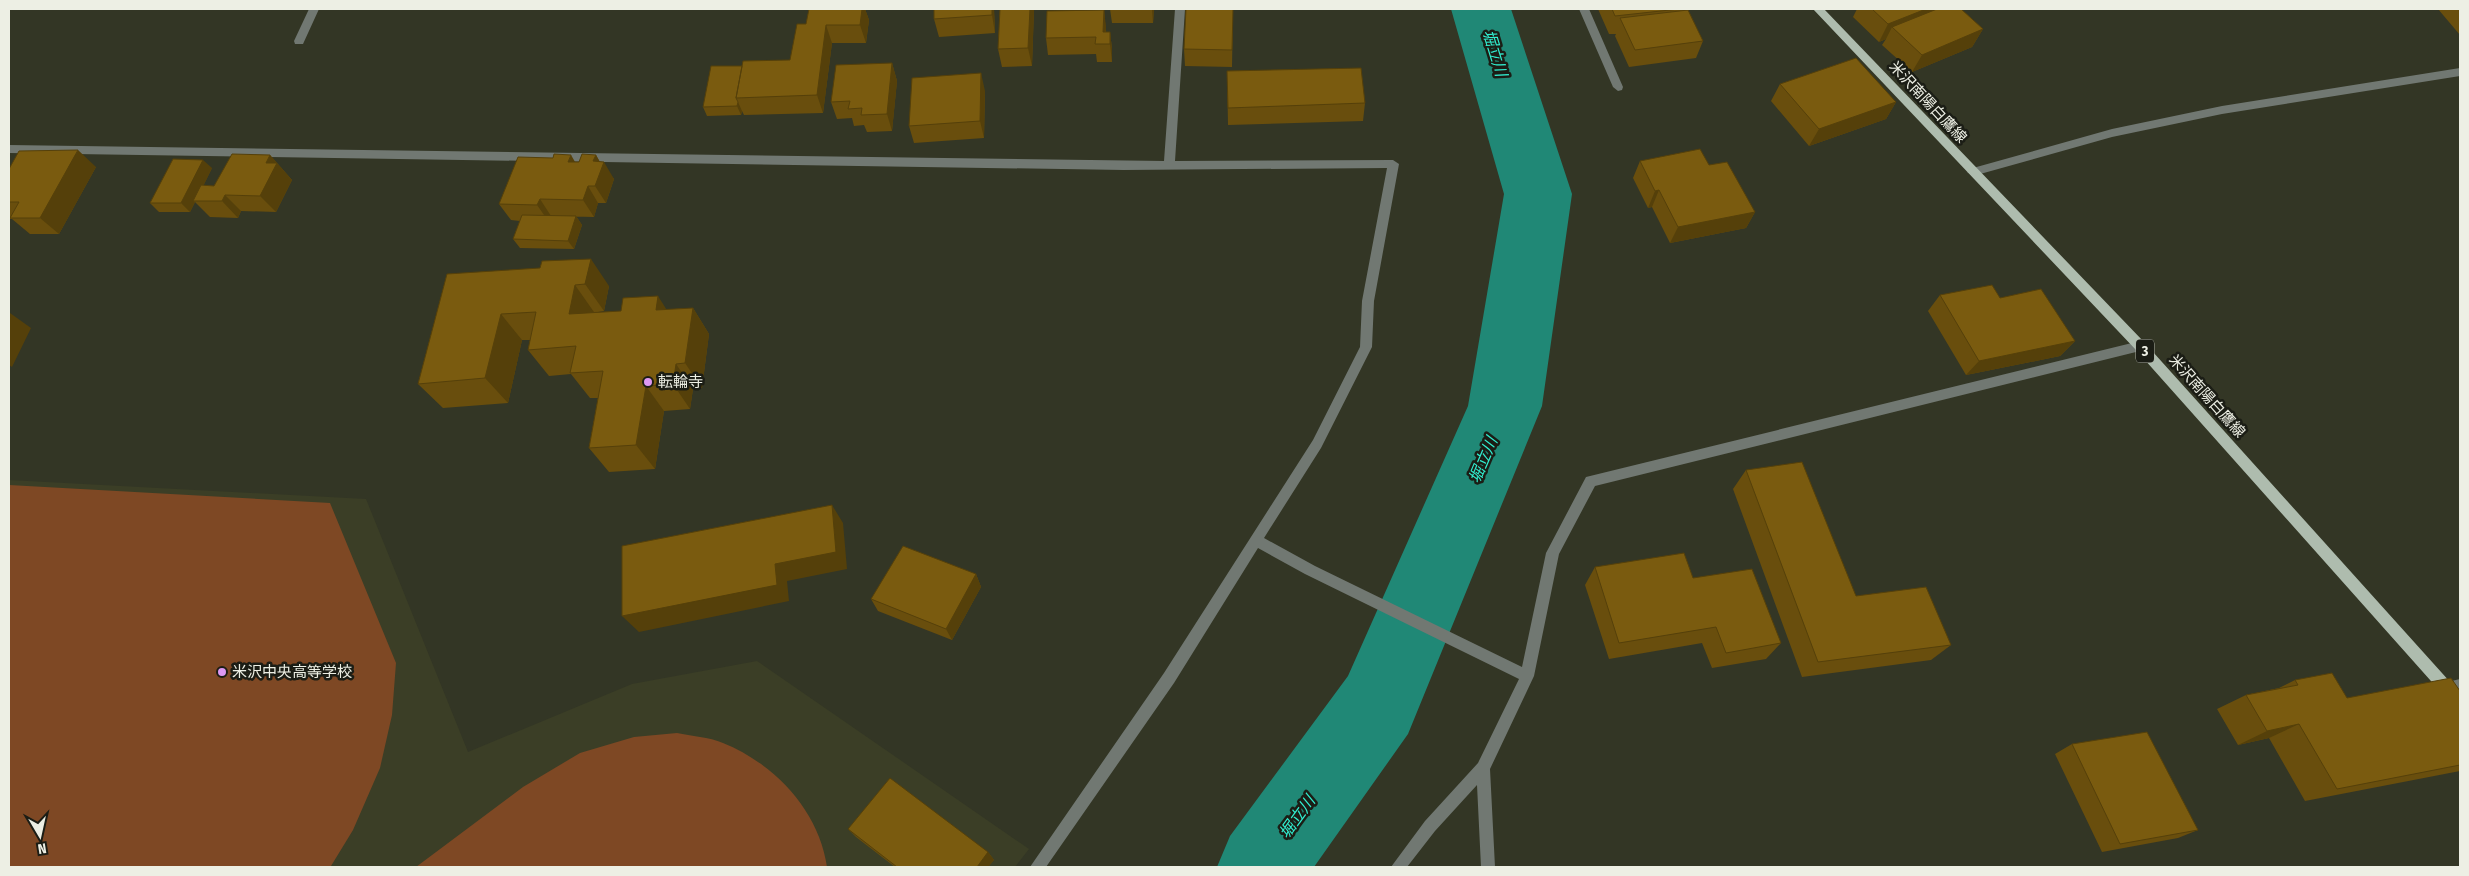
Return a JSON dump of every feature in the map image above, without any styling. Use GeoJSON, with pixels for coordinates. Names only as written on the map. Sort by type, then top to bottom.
{"type":"FeatureCollection","features":[{"type":"Feature","properties":{"kind":"main road","name":"米沢南陽白鷹線"},"geometry":{"type":"LineString","coordinates":[[1818,9],[2140,346],[2454,687],[2460,704]]}},
{"type":"Feature","properties":{"kind":"street"},"geometry":{"type":"LineString","coordinates":[[299,41],[314,9]]}},
{"type":"Feature","properties":{"kind":"street"},"geometry":{"type":"LineString","coordinates":[[1168,164],[1180,9]]}},
{"type":"Feature","properties":{"kind":"street"},"geometry":{"type":"LineString","coordinates":[[1584,9],[1618,87]]}},
{"type":"Feature","properties":{"kind":"street"},"geometry":{"type":"LineString","coordinates":[[1972,172],[2131,129],[2222,110],[2460,72]]}},
{"type":"Feature","properties":{"kind":"street"},"geometry":{"type":"LineString","coordinates":[[9,150],[1104,166],[1168,164],[1393,164],[1368,301],[1366,347],[1317,444],[1169,678],[1036,867]]}},
{"type":"Feature","properties":{"kind":"street"},"geometry":{"type":"LineString","coordinates":[[1398,867],[1430,826],[1483,768],[1527,676],[1553,553],[1591,481],[2140,346]]}},
{"type":"Feature","properties":{"kind":"street"},"geometry":{"type":"LineString","coordinates":[[1255,540],[1310,570],[1527,676]]}},
{"type":"Feature","properties":{"kind":"street"},"geometry":{"type":"LineString","coordinates":[[1483,768],[1488,867]]}},
{"type":"Feature","properties":{"kind":"shaded area","name":"米沢中央高等学校"},"geometry":{"type":"Polygon","coordinates":[[[9,480],[366,499],[468,752],[632,684],[757,661],[1029,849],[1015,867],[9,867],[9,480]]]}},
{"type":"Feature","properties":{"kind":"shaded area"},"geometry":{"type":"Polygon","coordinates":[[[9,485],[330,503],[396,663],[392,715],[380,768],[353,830],[331,866],[9,867],[9,485]]]}},
{"type":"Feature","properties":{"kind":"shaded area"},"geometry":{"type":"Polygon","coordinates":[[[677,733],[723,743],[760,763],[777,777],[792,792],[815,827],[827,867],[416,867],[523,787],[580,753],[634,737],[677,733]]]}},
{"type":"Feature","properties":{"kind":"building"},"geometry":{"type":"Polygon","coordinates":[[[809,9],[862,9],[860,25],[826,25],[817,95],[736,98],[743,61],[790,60],[797,24],[806,24],[809,9]]]}},
{"type":"Feature","properties":{"kind":"building"},"geometry":{"type":"Polygon","coordinates":[[[934,9],[992,9],[992,15],[934,19],[934,9]]]}},
{"type":"Feature","properties":{"kind":"building"},"geometry":{"type":"Polygon","coordinates":[[[1000,9],[1030,9],[1028,48],[998,49],[1000,9]]]}},
{"type":"Feature","properties":{"kind":"building"},"geometry":{"type":"Polygon","coordinates":[[[1186,9],[1233,9],[1232,50],[1184,49],[1186,9]]]}},
{"type":"Feature","properties":{"kind":"building"},"geometry":{"type":"Polygon","coordinates":[[[1612,9],[1679,9],[1615,16],[1612,9]]]}},
{"type":"Feature","properties":{"kind":"building"},"geometry":{"type":"Polygon","coordinates":[[[1872,9],[1926,9],[1888,24],[1872,9]]]}},
{"type":"Feature","properties":{"kind":"building"},"geometry":{"type":"Polygon","coordinates":[[[1937,9],[1961,9],[1983,29],[1922,55],[1892,27],[1937,9]]]}},
{"type":"Feature","properties":{"kind":"building"},"geometry":{"type":"Polygon","coordinates":[[[1104,10],[1103,32],[1110,32],[1110,44],[1095,44],[1096,37],[1046,38],[1047,11],[1104,10]]]}},
{"type":"Feature","properties":{"kind":"building"},"geometry":{"type":"Polygon","coordinates":[[[1688,10],[1703,41],[1635,50],[1620,18],[1688,10]]]}},
{"type":"Feature","properties":{"kind":"building"},"geometry":{"type":"Polygon","coordinates":[[[1856,58],[1896,102],[1819,129],[1780,84],[1856,58]]]}},
{"type":"Feature","properties":{"kind":"building"},"geometry":{"type":"Polygon","coordinates":[[[892,63],[887,114],[861,115],[862,108],[848,109],[850,101],[831,102],[836,65],[892,63]]]}},
{"type":"Feature","properties":{"kind":"building"},"geometry":{"type":"Polygon","coordinates":[[[711,66],[742,66],[736,98],[737,106],[703,107],[711,66]]]}},
{"type":"Feature","properties":{"kind":"building"},"geometry":{"type":"Polygon","coordinates":[[[1361,68],[1365,103],[1228,108],[1227,71],[1361,68]]]}},
{"type":"Feature","properties":{"kind":"building"},"geometry":{"type":"Polygon","coordinates":[[[981,73],[980,121],[909,126],[912,78],[981,73]]]}},
{"type":"Feature","properties":{"kind":"building"},"geometry":{"type":"Polygon","coordinates":[[[1700,149],[1709,165],[1727,162],[1755,212],[1678,227],[1659,190],[1655,191],[1640,161],[1700,149]]]}},
{"type":"Feature","properties":{"kind":"building"},"geometry":{"type":"Polygon","coordinates":[[[78,150],[40,218],[10,218],[19,202],[9,202],[9,169],[19,151],[78,150]]]}},
{"type":"Feature","properties":{"kind":"building"},"geometry":{"type":"Polygon","coordinates":[[[232,154],[270,155],[266,163],[277,163],[260,196],[225,195],[222,201],[193,201],[201,185],[214,186],[232,154]]]}},
{"type":"Feature","properties":{"kind":"building"},"geometry":{"type":"Polygon","coordinates":[[[554,154],[571,155],[568,162],[579,162],[582,154],[596,155],[593,161],[604,162],[595,186],[588,186],[583,200],[540,199],[537,205],[499,204],[518,157],[553,158],[554,154]]]}},
{"type":"Feature","properties":{"kind":"building"},"geometry":{"type":"Polygon","coordinates":[[[173,159],[203,160],[181,203],[150,203],[173,159]]]}},
{"type":"Feature","properties":{"kind":"building"},"geometry":{"type":"Polygon","coordinates":[[[522,215],[576,216],[568,241],[513,239],[522,215]]]}},
{"type":"Feature","properties":{"kind":"building"},"geometry":{"type":"Polygon","coordinates":[[[591,259],[585,284],[575,285],[569,314],[621,311],[623,298],[658,296],[656,310],[693,308],[685,363],[676,364],[673,384],[646,386],[636,445],[589,448],[603,371],[570,373],[576,346],[528,350],[536,312],[501,314],[485,378],[418,384],[447,274],[540,268],[542,261],[591,259]]]}},
{"type":"Feature","properties":{"kind":"building"},"geometry":{"type":"Polygon","coordinates":[[[1992,285],[2000,298],[2041,289],[2075,341],[1979,361],[1940,295],[1992,285]]]}},
{"type":"Feature","properties":{"kind":"building"},"geometry":{"type":"Polygon","coordinates":[[[1802,462],[1856,596],[1926,587],[1951,645],[1818,662],[1746,470],[1802,462]]]}},
{"type":"Feature","properties":{"kind":"building"},"geometry":{"type":"Polygon","coordinates":[[[832,505],[836,552],[775,564],[777,585],[622,616],[622,546],[832,505]]]}},
{"type":"Feature","properties":{"kind":"building"},"geometry":{"type":"Polygon","coordinates":[[[903,546],[976,574],[946,629],[871,599],[903,546]]]}},
{"type":"Feature","properties":{"kind":"building"},"geometry":{"type":"Polygon","coordinates":[[[1684,553],[1693,578],[1752,569],[1781,643],[1726,653],[1716,627],[1619,643],[1595,567],[1684,553]]]}},
{"type":"Feature","properties":{"kind":"building"},"geometry":{"type":"Polygon","coordinates":[[[2332,673],[2347,698],[2451,678],[2460,691],[2460,765],[2337,789],[2299,724],[2267,731],[2246,695],[2298,685],[2295,680],[2332,673]]]}},
{"type":"Feature","properties":{"kind":"building"},"geometry":{"type":"Polygon","coordinates":[[[2147,732],[2198,830],[2120,844],[2072,744],[2147,732]]]}},
{"type":"Feature","properties":{"kind":"building"},"geometry":{"type":"Polygon","coordinates":[[[890,778],[988,852],[977,867],[897,867],[848,829],[890,778]]]}},
{"type":"Feature","properties":{"kind":"waterway","name":"堀立川"},"geometry":{"type":"LineString","coordinates":[[1261,867],[1378,705],[1505,406],[1538,194],[1481,9]]}},
{"type":"Feature","properties":{"kind":"place","name":"転輪寺"},"geometry":{"type":"Point","coordinates":[648,382]}},
{"type":"Feature","properties":{"kind":"place","name":"米沢中央高等学校"},"geometry":{"type":"Point","coordinates":[222,672]}}]}
